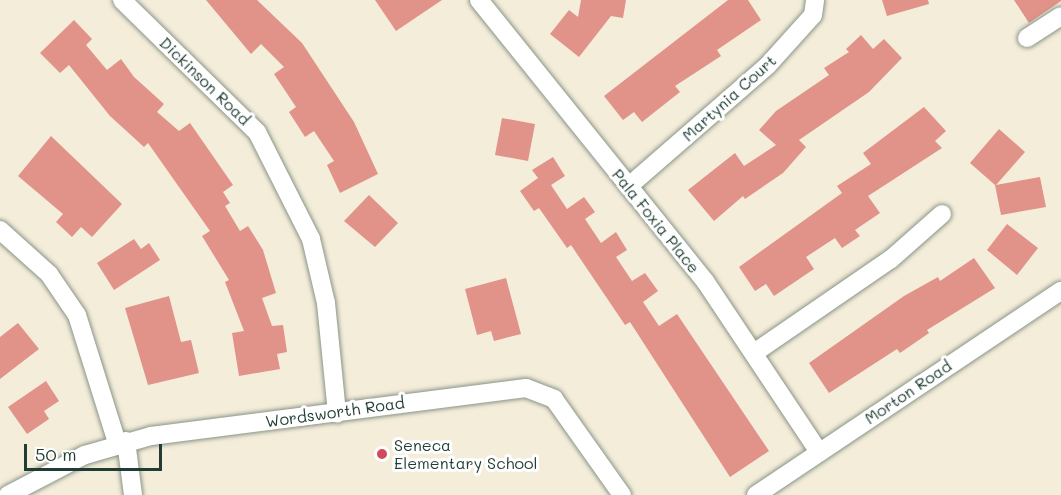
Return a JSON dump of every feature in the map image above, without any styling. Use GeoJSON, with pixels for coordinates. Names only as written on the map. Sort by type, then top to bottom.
{"type":"FeatureCollection","features":[{"type":"Feature","properties":{"kind":"street","name":"Dickinson Road"},"geometry":{"type":"LineString","coordinates":[[122,0],[257,132],[311,239],[326,303],[337,412]]}},
{"type":"Feature","properties":{"kind":"street","name":"Martynia Court"},"geometry":{"type":"LineString","coordinates":[[629,186],[768,65],[813,15],[815,0]]}},
{"type":"Feature","properties":{"kind":"street","name":"Pala Foxia Place"},"geometry":{"type":"LineString","coordinates":[[486,2],[683,252],[754,353],[819,452]]}},
{"type":"Feature","properties":{"kind":"street"},"geometry":{"type":"LineString","coordinates":[[1027,38],[1061,15]]}},
{"type":"Feature","properties":{"kind":"street"},"geometry":{"type":"LineString","coordinates":[[754,353],[891,260],[942,214]]}},
{"type":"Feature","properties":{"kind":"street"},"geometry":{"type":"LineString","coordinates":[[0,230],[49,274],[77,315],[121,442],[133,495]]}},
{"type":"Feature","properties":{"kind":"street","name":"Morton Road"},"geometry":{"type":"LineString","coordinates":[[756,495],[1061,291]]}},
{"type":"Feature","properties":{"kind":"street","name":"Wordsworth Road"},"geometry":{"type":"LineString","coordinates":[[8,495],[52,469],[121,442],[508,388],[535,389],[558,404],[622,495]]}},
{"type":"Feature","properties":{"kind":"building"},"geometry":{"type":"Polygon","coordinates":[[[206,0],[257,0],[302,43],[354,122],[378,174],[340,193],[327,165],[334,161],[314,131],[305,137],[289,112],[296,107],[274,74],[284,67],[261,44],[251,54],[206,0]]]}},
{"type":"Feature","properties":{"kind":"building"},"geometry":{"type":"Polygon","coordinates":[[[375,0],[442,0],[396,31],[375,0]]]}},
{"type":"Feature","properties":{"kind":"building"},"geometry":{"type":"Polygon","coordinates":[[[581,0],[626,0],[623,18],[611,16],[579,57],[550,34],[569,10],[578,17],[581,0]]]}},
{"type":"Feature","properties":{"kind":"building"},"geometry":{"type":"Polygon","coordinates":[[[728,0],[748,0],[761,20],[717,50],[721,56],[675,86],[680,92],[642,122],[634,112],[623,120],[604,96],[728,0]]]}},
{"type":"Feature","properties":{"kind":"building"},"geometry":{"type":"Polygon","coordinates":[[[882,0],[928,0],[929,4],[887,16],[882,0]]]}},
{"type":"Feature","properties":{"kind":"building"},"geometry":{"type":"Polygon","coordinates":[[[1014,0],[1061,0],[1061,1],[1029,23],[1014,0]]]}},
{"type":"Feature","properties":{"kind":"building"},"geometry":{"type":"Polygon","coordinates":[[[74,20],[92,39],[86,45],[107,70],[121,59],[134,77],[164,104],[157,112],[179,131],[190,123],[233,185],[223,192],[230,203],[225,206],[240,231],[248,226],[263,250],[276,293],[262,298],[272,326],[283,325],[287,352],[277,354],[280,369],[239,376],[232,333],[244,331],[225,282],[229,280],[202,236],[210,231],[148,143],[144,147],[110,116],[69,65],[60,73],[40,53],[74,20]]]}},
{"type":"Feature","properties":{"kind":"building"},"geometry":{"type":"Polygon","coordinates":[[[861,35],[873,49],[884,39],[902,58],[869,92],[799,140],[806,147],[783,173],[745,199],[743,196],[714,221],[688,190],[735,153],[744,166],[776,145],[759,130],[776,111],[829,75],[824,68],[849,52],[846,49],[861,35]]]}},
{"type":"Feature","properties":{"kind":"building"},"geometry":{"type":"Polygon","coordinates":[[[924,107],[946,131],[935,141],[942,148],[868,196],[880,213],[855,230],[860,236],[842,248],[835,238],[806,257],[814,269],[774,296],[766,284],[755,291],[739,267],[842,193],[837,186],[871,164],[863,153],[924,107]]]}},
{"type":"Feature","properties":{"kind":"building"},"geometry":{"type":"Polygon","coordinates":[[[502,118],[535,124],[528,161],[495,155],[502,118]]]}},
{"type":"Feature","properties":{"kind":"building"},"geometry":{"type":"Polygon","coordinates":[[[999,129],[1025,152],[996,185],[1040,177],[1046,207],[1001,215],[995,185],[970,163],[999,129]]]}},
{"type":"Feature","properties":{"kind":"building"},"geometry":{"type":"Polygon","coordinates":[[[51,136],[122,204],[92,237],[81,227],[72,237],[56,222],[63,214],[18,176],[51,136]]]}},
{"type":"Feature","properties":{"kind":"building"},"geometry":{"type":"Polygon","coordinates":[[[553,157],[565,176],[551,185],[567,209],[584,197],[595,212],[585,219],[601,243],[616,232],[627,250],[616,257],[632,281],[645,273],[658,291],[643,302],[659,326],[677,314],[769,451],[730,477],[630,322],[625,325],[571,245],[567,248],[539,208],[534,211],[520,191],[538,178],[532,170],[553,157]]]}},
{"type":"Feature","properties":{"kind":"building"},"geometry":{"type":"Polygon","coordinates":[[[369,195],[398,223],[375,247],[344,221],[369,195]]]}},
{"type":"Feature","properties":{"kind":"building"},"geometry":{"type":"Polygon","coordinates":[[[1007,224],[1038,248],[1017,275],[987,250],[1007,224]]]}},
{"type":"Feature","properties":{"kind":"building"},"geometry":{"type":"Polygon","coordinates":[[[134,239],[141,249],[149,243],[160,260],[114,290],[97,263],[134,239]]]}},
{"type":"Feature","properties":{"kind":"building"},"geometry":{"type":"Polygon","coordinates":[[[974,258],[995,288],[927,330],[929,333],[900,353],[897,349],[829,393],[809,363],[904,296],[938,277],[940,281],[974,258]]]}},
{"type":"Feature","properties":{"kind":"building"},"geometry":{"type":"Polygon","coordinates":[[[506,278],[521,334],[494,341],[491,331],[477,335],[465,289],[506,278]]]}},
{"type":"Feature","properties":{"kind":"building"},"geometry":{"type":"Polygon","coordinates":[[[169,296],[181,342],[191,340],[199,373],[148,385],[125,308],[169,296]]]}},
{"type":"Feature","properties":{"kind":"building"},"geometry":{"type":"Polygon","coordinates":[[[18,323],[39,349],[0,379],[0,337],[18,323]]]}},
{"type":"Feature","properties":{"kind":"building"},"geometry":{"type":"Polygon","coordinates":[[[46,381],[59,401],[44,411],[49,419],[27,434],[8,407],[46,381]]]}},
{"type":"Feature","properties":{"kind":"place","name":"Seneca Elementary School"},"geometry":{"type":"Point","coordinates":[382,454]}}]}
